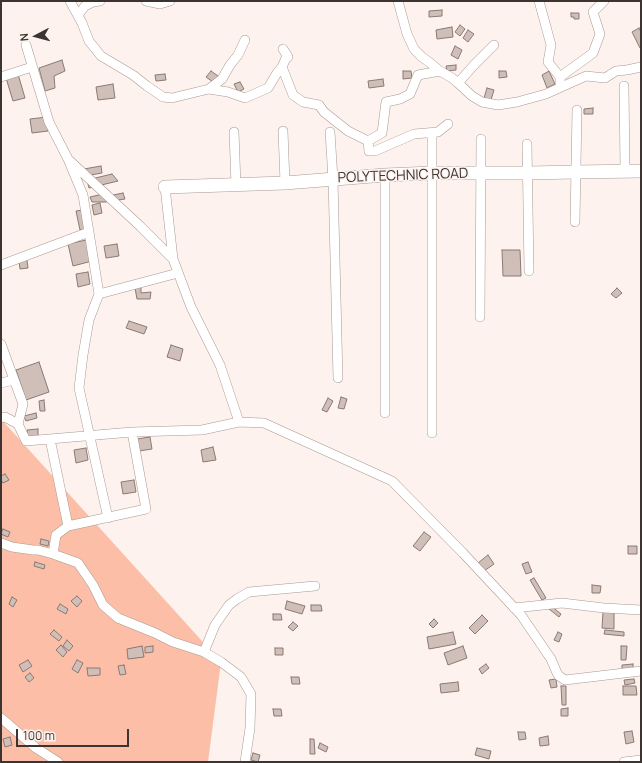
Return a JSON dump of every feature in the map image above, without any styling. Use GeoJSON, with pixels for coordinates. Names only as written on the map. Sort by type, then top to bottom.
{"type":"FeatureCollection","features":[{"type":"Feature","properties":{"kind":"street"},"geometry":{"type":"LineString","coordinates":[[70,1],[78,14],[89,41],[101,56],[133,75],[163,97],[172,98],[209,89],[228,92],[245,98],[268,88],[276,69],[288,57],[283,49]]}},
{"type":"Feature","properties":{"kind":"street"},"geometry":{"type":"LineString","coordinates":[[78,14],[85,6],[93,2],[100,1]]}},
{"type":"Feature","properties":{"kind":"street"},"geometry":{"type":"LineString","coordinates":[[146,1],[160,4],[170,1]]}},
{"type":"Feature","properties":{"kind":"street"},"geometry":{"type":"LineString","coordinates":[[398,1],[406,34],[414,49],[440,71],[452,78],[472,96],[482,102],[498,105],[517,102],[546,94],[586,76],[606,78],[616,71],[641,67]]}},
{"type":"Feature","properties":{"kind":"street"},"geometry":{"type":"LineString","coordinates":[[539,1],[551,45],[548,62],[560,77],[559,88]]}},
{"type":"Feature","properties":{"kind":"street"},"geometry":{"type":"LineString","coordinates":[[560,77],[593,53],[600,34],[593,12],[604,1]]}},
{"type":"Feature","properties":{"kind":"street"},"geometry":{"type":"LineString","coordinates":[[209,89],[222,79],[238,55],[245,40]]}},
{"type":"Feature","properties":{"kind":"street"},"geometry":{"type":"LineString","coordinates":[[26,45],[49,122],[68,159],[83,195],[99,294],[89,320],[79,388],[108,518]]}},
{"type":"Feature","properties":{"kind":"street"},"geometry":{"type":"LineString","coordinates":[[458,83],[494,45]]}},
{"type":"Feature","properties":{"kind":"street"},"geometry":{"type":"LineString","coordinates":[[1,76],[32,67]]}},
{"type":"Feature","properties":{"kind":"street"},"geometry":{"type":"LineString","coordinates":[[276,69],[293,95],[303,102],[319,104],[324,112],[348,130],[368,141]]}},
{"type":"Feature","properties":{"kind":"street"},"geometry":{"type":"LineString","coordinates":[[368,141],[382,133],[386,102],[400,100],[410,94],[418,75],[440,71]]}},
{"type":"Feature","properties":{"kind":"street"},"geometry":{"type":"LineString","coordinates":[[624,86],[625,171]]}},
{"type":"Feature","properties":{"kind":"street"},"geometry":{"type":"LineString","coordinates":[[575,222],[577,110]]}},
{"type":"Feature","properties":{"kind":"street"},"geometry":{"type":"LineString","coordinates":[[368,141],[369,151],[375,151],[414,134],[438,132],[448,124]]}},
{"type":"Feature","properties":{"kind":"street"},"geometry":{"type":"LineString","coordinates":[[283,130],[285,183]]}},
{"type":"Feature","properties":{"kind":"street"},"geometry":{"type":"LineString","coordinates":[[234,132],[236,185]]}},
{"type":"Feature","properties":{"kind":"street"},"geometry":{"type":"LineString","coordinates":[[330,132],[333,179],[338,378]]}},
{"type":"Feature","properties":{"kind":"street"},"geometry":{"type":"LineString","coordinates":[[432,135],[432,433]]}},
{"type":"Feature","properties":{"kind":"street"},"geometry":{"type":"LineString","coordinates":[[480,317],[481,139]]}},
{"type":"Feature","properties":{"kind":"street"},"geometry":{"type":"LineString","coordinates":[[527,144],[529,271]]}},
{"type":"Feature","properties":{"kind":"street"},"geometry":{"type":"LineString","coordinates":[[68,159],[173,259]]}},
{"type":"Feature","properties":{"kind":"street","name":"POLYTECHNIC ROAD"},"geometry":{"type":"LineString","coordinates":[[165,187],[285,183],[432,173],[641,171]]}},
{"type":"Feature","properties":{"kind":"street"},"geometry":{"type":"LineString","coordinates":[[385,175],[385,413]]}},
{"type":"Feature","properties":{"kind":"street"},"geometry":{"type":"LineString","coordinates":[[165,187],[173,259],[191,307],[220,364],[239,422]]}},
{"type":"Feature","properties":{"kind":"street"},"geometry":{"type":"LineString","coordinates":[[1,265],[89,232]]}},
{"type":"Feature","properties":{"kind":"street"},"geometry":{"type":"LineString","coordinates":[[99,294],[178,273]]}},
{"type":"Feature","properties":{"kind":"street"},"geometry":{"type":"LineString","coordinates":[[1,344],[23,404],[18,424]]}},
{"type":"Feature","properties":{"kind":"street"},"geometry":{"type":"LineString","coordinates":[[1,383],[14,380]]}},
{"type":"Feature","properties":{"kind":"street"},"geometry":{"type":"LineString","coordinates":[[1,418],[5,417],[18,424],[26,442],[132,432],[202,430],[239,422],[264,423],[392,481],[464,553],[521,615],[551,659],[559,676],[565,680],[641,671]]}},
{"type":"Feature","properties":{"kind":"street"},"geometry":{"type":"LineString","coordinates":[[53,554],[56,534],[68,526],[146,509],[132,432]]}},
{"type":"Feature","properties":{"kind":"street"},"geometry":{"type":"LineString","coordinates":[[50,439],[68,526]]}},
{"type":"Feature","properties":{"kind":"street"},"geometry":{"type":"LineString","coordinates":[[1,543],[12,547],[38,550],[78,563],[103,605],[118,618],[173,642],[204,652],[221,662],[240,677],[250,694],[250,728],[246,762]]}},
{"type":"Feature","properties":{"kind":"street"},"geometry":{"type":"LineString","coordinates":[[204,652],[215,625],[229,605],[237,599],[249,592],[315,586]]}},
{"type":"Feature","properties":{"kind":"street"},"geometry":{"type":"LineString","coordinates":[[514,608],[562,603],[604,608],[641,610]]}},
{"type":"Feature","properties":{"kind":"street"},"geometry":{"type":"LineString","coordinates":[[1,718],[36,748],[58,762]]}},
{"type":"Feature","properties":{"kind":"street"},"geometry":{"type":"LineString","coordinates":[[624,762],[641,760]]}},
{"type":"Feature","properties":{"kind":"shaded area"},"geometry":{"type":"Polygon","coordinates":[[[1,419],[221,662],[208,762],[1,762],[1,419]]]}},
{"type":"Feature","properties":{"kind":"building"},"geometry":{"type":"Polygon","coordinates":[[[442,10],[442,16],[429,17],[429,11],[442,10]]]}},
{"type":"Feature","properties":{"kind":"building"},"geometry":{"type":"Polygon","coordinates":[[[571,13],[579,13],[579,19],[574,19],[574,17],[571,17],[571,13]]]}},
{"type":"Feature","properties":{"kind":"building"},"geometry":{"type":"Polygon","coordinates":[[[460,25],[465,29],[460,36],[455,32],[460,25]]]}},
{"type":"Feature","properties":{"kind":"building"},"geometry":{"type":"Polygon","coordinates":[[[452,27],[453,37],[437,39],[436,30],[452,27]]]}},
{"type":"Feature","properties":{"kind":"building"},"geometry":{"type":"Polygon","coordinates":[[[639,28],[641,32],[640,48],[632,32],[639,28]]]}},
{"type":"Feature","properties":{"kind":"building"},"geometry":{"type":"Polygon","coordinates":[[[468,30],[474,34],[468,42],[463,38],[468,30]]]}},
{"type":"Feature","properties":{"kind":"building"},"geometry":{"type":"Polygon","coordinates":[[[455,46],[462,50],[458,59],[451,55],[455,46]]]}},
{"type":"Feature","properties":{"kind":"building"},"geometry":{"type":"Polygon","coordinates":[[[62,60],[65,71],[54,76],[55,88],[45,91],[39,68],[62,60]]]}},
{"type":"Feature","properties":{"kind":"building"},"geometry":{"type":"Polygon","coordinates":[[[456,65],[456,70],[447,71],[446,66],[456,65]]]}},
{"type":"Feature","properties":{"kind":"building"},"geometry":{"type":"Polygon","coordinates":[[[211,71],[218,76],[213,82],[206,77],[211,71]]]}},
{"type":"Feature","properties":{"kind":"building"},"geometry":{"type":"Polygon","coordinates":[[[403,71],[411,71],[412,78],[403,79],[403,71]]]}},
{"type":"Feature","properties":{"kind":"building"},"geometry":{"type":"Polygon","coordinates":[[[499,71],[506,71],[507,77],[499,78],[499,71]]]}},
{"type":"Feature","properties":{"kind":"building"},"geometry":{"type":"Polygon","coordinates":[[[549,71],[555,84],[547,88],[542,75],[549,71]]]}},
{"type":"Feature","properties":{"kind":"building"},"geometry":{"type":"Polygon","coordinates":[[[18,74],[25,98],[13,101],[6,78],[18,74]]]}},
{"type":"Feature","properties":{"kind":"building"},"geometry":{"type":"Polygon","coordinates":[[[165,74],[166,80],[156,81],[155,75],[165,74]]]}},
{"type":"Feature","properties":{"kind":"building"},"geometry":{"type":"Polygon","coordinates":[[[383,79],[384,86],[369,88],[368,81],[383,79]]]}},
{"type":"Feature","properties":{"kind":"building"},"geometry":{"type":"Polygon","coordinates":[[[240,82],[244,89],[238,92],[234,84],[240,82]]]}},
{"type":"Feature","properties":{"kind":"building"},"geometry":{"type":"Polygon","coordinates":[[[113,84],[115,98],[98,100],[96,87],[113,84]]]}},
{"type":"Feature","properties":{"kind":"building"},"geometry":{"type":"Polygon","coordinates":[[[487,88],[494,90],[491,100],[484,98],[487,88]]]}},
{"type":"Feature","properties":{"kind":"building"},"geometry":{"type":"Polygon","coordinates":[[[593,108],[593,114],[584,114],[584,109],[593,108]]]}},
{"type":"Feature","properties":{"kind":"building"},"geometry":{"type":"Polygon","coordinates":[[[47,117],[48,131],[32,133],[30,119],[47,117]]]}},
{"type":"Feature","properties":{"kind":"building"},"geometry":{"type":"Polygon","coordinates":[[[101,166],[102,173],[85,176],[84,169],[101,166]]]}},
{"type":"Feature","properties":{"kind":"building"},"geometry":{"type":"Polygon","coordinates":[[[112,174],[118,181],[89,188],[87,180],[112,174]]]}},
{"type":"Feature","properties":{"kind":"building"},"geometry":{"type":"Polygon","coordinates":[[[123,193],[125,199],[105,202],[92,202],[90,197],[103,194],[104,197],[123,193]]]}},
{"type":"Feature","properties":{"kind":"building"},"geometry":{"type":"Polygon","coordinates":[[[100,203],[102,213],[94,215],[92,205],[100,203]]]}},
{"type":"Feature","properties":{"kind":"building"},"geometry":{"type":"Polygon","coordinates":[[[83,210],[86,229],[80,230],[76,211],[83,210]]]}},
{"type":"Feature","properties":{"kind":"building"},"geometry":{"type":"Polygon","coordinates":[[[86,240],[92,261],[73,266],[68,244],[86,240]]]}},
{"type":"Feature","properties":{"kind":"building"},"geometry":{"type":"Polygon","coordinates":[[[117,244],[119,256],[106,258],[104,246],[117,244]]]}},
{"type":"Feature","properties":{"kind":"building"},"geometry":{"type":"Polygon","coordinates":[[[502,250],[520,250],[521,276],[503,276],[502,250]]]}},
{"type":"Feature","properties":{"kind":"building"},"geometry":{"type":"Polygon","coordinates":[[[27,260],[28,268],[20,269],[19,261],[27,260]]]}},
{"type":"Feature","properties":{"kind":"building"},"geometry":{"type":"Polygon","coordinates":[[[88,272],[90,284],[78,287],[76,274],[88,272]]]}},
{"type":"Feature","properties":{"kind":"building"},"geometry":{"type":"Polygon","coordinates":[[[141,286],[141,293],[151,292],[150,299],[137,299],[135,288],[141,286]]]}},
{"type":"Feature","properties":{"kind":"building"},"geometry":{"type":"Polygon","coordinates":[[[617,288],[622,293],[616,298],[611,294],[617,288]]]}},
{"type":"Feature","properties":{"kind":"building"},"geometry":{"type":"Polygon","coordinates":[[[129,321],[147,327],[144,334],[126,328],[129,321]]]}},
{"type":"Feature","properties":{"kind":"building"},"geometry":{"type":"Polygon","coordinates":[[[171,345],[183,349],[180,361],[167,357],[171,345]]]}},
{"type":"Feature","properties":{"kind":"building"},"geometry":{"type":"Polygon","coordinates":[[[39,362],[49,392],[26,400],[16,370],[39,362]]]}},
{"type":"Feature","properties":{"kind":"building"},"geometry":{"type":"Polygon","coordinates":[[[341,397],[347,399],[344,409],[338,408],[341,397]]]}},
{"type":"Feature","properties":{"kind":"building"},"geometry":{"type":"Polygon","coordinates":[[[328,398],[333,401],[327,412],[322,410],[328,398]]]}},
{"type":"Feature","properties":{"kind":"building"},"geometry":{"type":"Polygon","coordinates":[[[44,400],[45,411],[40,411],[39,401],[44,400]]]}},
{"type":"Feature","properties":{"kind":"building"},"geometry":{"type":"Polygon","coordinates":[[[36,413],[37,418],[26,421],[24,416],[36,413]]]}},
{"type":"Feature","properties":{"kind":"building"},"geometry":{"type":"Polygon","coordinates":[[[38,429],[38,438],[28,438],[27,430],[38,429]]]}},
{"type":"Feature","properties":{"kind":"building"},"geometry":{"type":"Polygon","coordinates":[[[150,437],[152,449],[139,451],[137,439],[150,437]]]}},
{"type":"Feature","properties":{"kind":"building"},"geometry":{"type":"Polygon","coordinates":[[[213,447],[216,460],[203,462],[201,450],[213,447]]]}},
{"type":"Feature","properties":{"kind":"building"},"geometry":{"type":"Polygon","coordinates":[[[86,448],[88,460],[76,463],[74,450],[86,448]]]}},
{"type":"Feature","properties":{"kind":"building"},"geometry":{"type":"Polygon","coordinates":[[[5,474],[9,480],[3,483],[1,476],[5,474]]]}},
{"type":"Feature","properties":{"kind":"building"},"geometry":{"type":"Polygon","coordinates":[[[134,480],[136,492],[123,494],[121,482],[134,480]]]}},
{"type":"Feature","properties":{"kind":"building"},"geometry":{"type":"Polygon","coordinates":[[[3,529],[10,532],[8,537],[1,534],[3,529]]]}},
{"type":"Feature","properties":{"kind":"building"},"geometry":{"type":"Polygon","coordinates":[[[424,532],[431,537],[420,551],[413,546],[424,532]]]}},
{"type":"Feature","properties":{"kind":"building"},"geometry":{"type":"Polygon","coordinates":[[[41,539],[49,541],[48,546],[40,544],[41,539]]]}},
{"type":"Feature","properties":{"kind":"building"},"geometry":{"type":"Polygon","coordinates":[[[628,546],[637,546],[637,554],[628,554],[628,546]]]}},
{"type":"Feature","properties":{"kind":"building"},"geometry":{"type":"Polygon","coordinates":[[[488,555],[494,564],[484,571],[478,563],[488,555]]]}},
{"type":"Feature","properties":{"kind":"building"},"geometry":{"type":"Polygon","coordinates":[[[35,562],[45,565],[44,569],[34,566],[35,562]]]}},
{"type":"Feature","properties":{"kind":"building"},"geometry":{"type":"Polygon","coordinates":[[[528,562],[532,572],[526,574],[522,564],[528,562]]]}},
{"type":"Feature","properties":{"kind":"building"},"geometry":{"type":"Polygon","coordinates":[[[534,578],[546,598],[542,600],[530,580],[534,578]]]}},
{"type":"Feature","properties":{"kind":"building"},"geometry":{"type":"Polygon","coordinates":[[[592,585],[601,586],[600,593],[592,593],[592,585]]]}},
{"type":"Feature","properties":{"kind":"building"},"geometry":{"type":"Polygon","coordinates":[[[77,596],[82,601],[77,607],[71,601],[77,596]]]}},
{"type":"Feature","properties":{"kind":"building"},"geometry":{"type":"Polygon","coordinates":[[[12,597],[17,600],[13,607],[9,604],[12,597]]]}},
{"type":"Feature","properties":{"kind":"building"},"geometry":{"type":"Polygon","coordinates":[[[287,601],[305,606],[302,614],[285,609],[287,601]]]}},
{"type":"Feature","properties":{"kind":"building"},"geometry":{"type":"Polygon","coordinates":[[[60,604],[68,609],[66,614],[57,609],[60,604]]]}},
{"type":"Feature","properties":{"kind":"building"},"geometry":{"type":"Polygon","coordinates":[[[311,605],[321,605],[322,611],[311,611],[311,605]]]}},
{"type":"Feature","properties":{"kind":"building"},"geometry":{"type":"Polygon","coordinates":[[[551,606],[561,614],[559,617],[549,609],[551,606]]]}},
{"type":"Feature","properties":{"kind":"building"},"geometry":{"type":"Polygon","coordinates":[[[603,612],[614,612],[614,629],[602,628],[603,612]]]}},
{"type":"Feature","properties":{"kind":"building"},"geometry":{"type":"Polygon","coordinates":[[[273,614],[281,614],[282,620],[273,620],[273,614]]]}},
{"type":"Feature","properties":{"kind":"building"},"geometry":{"type":"Polygon","coordinates":[[[482,615],[488,621],[475,634],[469,628],[482,615]]]}},
{"type":"Feature","properties":{"kind":"building"},"geometry":{"type":"Polygon","coordinates":[[[434,619],[438,623],[433,628],[429,624],[434,619]]]}},
{"type":"Feature","properties":{"kind":"building"},"geometry":{"type":"Polygon","coordinates":[[[293,622],[298,626],[293,631],[288,627],[293,622]]]}},
{"type":"Feature","properties":{"kind":"building"},"geometry":{"type":"Polygon","coordinates":[[[54,630],[62,637],[59,641],[50,634],[54,630]]]}},
{"type":"Feature","properties":{"kind":"building"},"geometry":{"type":"Polygon","coordinates":[[[605,630],[624,632],[624,636],[604,634],[605,630]]]}},
{"type":"Feature","properties":{"kind":"building"},"geometry":{"type":"Polygon","coordinates":[[[453,632],[456,644],[429,649],[427,637],[453,632]]]}},
{"type":"Feature","properties":{"kind":"building"},"geometry":{"type":"Polygon","coordinates":[[[558,632],[562,634],[559,642],[554,640],[558,632]]]}},
{"type":"Feature","properties":{"kind":"building"},"geometry":{"type":"Polygon","coordinates":[[[67,640],[73,646],[69,651],[63,646],[67,640]]]}},
{"type":"Feature","properties":{"kind":"building"},"geometry":{"type":"Polygon","coordinates":[[[61,645],[67,652],[63,657],[56,650],[61,645]]]}},
{"type":"Feature","properties":{"kind":"building"},"geometry":{"type":"Polygon","coordinates":[[[142,646],[144,657],[128,659],[127,649],[142,646]]]}},
{"type":"Feature","properties":{"kind":"building"},"geometry":{"type":"Polygon","coordinates":[[[153,646],[153,652],[145,653],[145,647],[153,646]]]}},
{"type":"Feature","properties":{"kind":"building"},"geometry":{"type":"Polygon","coordinates":[[[463,646],[467,658],[448,665],[444,653],[463,646]]]}},
{"type":"Feature","properties":{"kind":"building"},"geometry":{"type":"Polygon","coordinates":[[[621,646],[627,646],[626,660],[621,660],[621,646]]]}},
{"type":"Feature","properties":{"kind":"building"},"geometry":{"type":"Polygon","coordinates":[[[275,648],[283,648],[283,655],[275,655],[275,648]]]}},
{"type":"Feature","properties":{"kind":"building"},"geometry":{"type":"Polygon","coordinates":[[[28,660],[32,666],[23,672],[19,665],[28,660]]]}},
{"type":"Feature","properties":{"kind":"building"},"geometry":{"type":"Polygon","coordinates":[[[77,660],[83,663],[78,673],[72,669],[77,660]]]}},
{"type":"Feature","properties":{"kind":"building"},"geometry":{"type":"Polygon","coordinates":[[[486,664],[489,668],[482,674],[479,669],[486,664]]]}},
{"type":"Feature","properties":{"kind":"building"},"geometry":{"type":"Polygon","coordinates":[[[633,664],[633,668],[622,669],[622,665],[633,664]]]}},
{"type":"Feature","properties":{"kind":"building"},"geometry":{"type":"Polygon","coordinates":[[[124,665],[126,674],[120,675],[118,666],[124,665]]]}},
{"type":"Feature","properties":{"kind":"building"},"geometry":{"type":"Polygon","coordinates":[[[87,668],[100,668],[100,675],[88,676],[87,668]]]}},
{"type":"Feature","properties":{"kind":"building"},"geometry":{"type":"Polygon","coordinates":[[[30,673],[34,678],[29,682],[25,677],[30,673]]]}},
{"type":"Feature","properties":{"kind":"building"},"geometry":{"type":"Polygon","coordinates":[[[291,677],[299,677],[300,684],[292,684],[291,677]]]}},
{"type":"Feature","properties":{"kind":"building"},"geometry":{"type":"Polygon","coordinates":[[[556,679],[557,687],[551,688],[549,680],[556,679]]]}},
{"type":"Feature","properties":{"kind":"building"},"geometry":{"type":"Polygon","coordinates":[[[634,679],[635,683],[625,685],[624,680],[634,679]]]}},
{"type":"Feature","properties":{"kind":"building"},"geometry":{"type":"Polygon","coordinates":[[[458,682],[459,691],[441,693],[440,684],[458,682]]]}},
{"type":"Feature","properties":{"kind":"building"},"geometry":{"type":"Polygon","coordinates":[[[561,686],[566,686],[566,705],[562,705],[561,686]]]}},
{"type":"Feature","properties":{"kind":"building"},"geometry":{"type":"Polygon","coordinates":[[[623,686],[636,686],[637,695],[623,695],[623,686]]]}},
{"type":"Feature","properties":{"kind":"building"},"geometry":{"type":"Polygon","coordinates":[[[568,708],[568,716],[561,716],[561,709],[568,708]]]}},
{"type":"Feature","properties":{"kind":"building"},"geometry":{"type":"Polygon","coordinates":[[[273,709],[281,709],[282,716],[274,716],[273,709]]]}},
{"type":"Feature","properties":{"kind":"building"},"geometry":{"type":"Polygon","coordinates":[[[632,731],[634,742],[626,744],[624,732],[632,731]]]}},
{"type":"Feature","properties":{"kind":"building"},"geometry":{"type":"Polygon","coordinates":[[[518,732],[525,732],[526,739],[519,740],[518,732]]]}},
{"type":"Feature","properties":{"kind":"building"},"geometry":{"type":"Polygon","coordinates":[[[548,736],[549,745],[540,746],[539,738],[548,736]]]}},
{"type":"Feature","properties":{"kind":"building"},"geometry":{"type":"Polygon","coordinates":[[[10,737],[12,745],[5,747],[3,739],[10,737]]]}},
{"type":"Feature","properties":{"kind":"building"},"geometry":{"type":"Polygon","coordinates":[[[310,739],[314,739],[315,754],[310,754],[310,739]]]}},
{"type":"Feature","properties":{"kind":"building"},"geometry":{"type":"Polygon","coordinates":[[[320,743],[328,747],[326,752],[318,748],[320,743]]]}},
{"type":"Feature","properties":{"kind":"building"},"geometry":{"type":"Polygon","coordinates":[[[477,748],[491,751],[489,759],[475,755],[477,748]]]}},
{"type":"Feature","properties":{"kind":"building"},"geometry":{"type":"Polygon","coordinates":[[[253,753],[260,755],[258,762],[251,760],[253,753]]]}}]}
